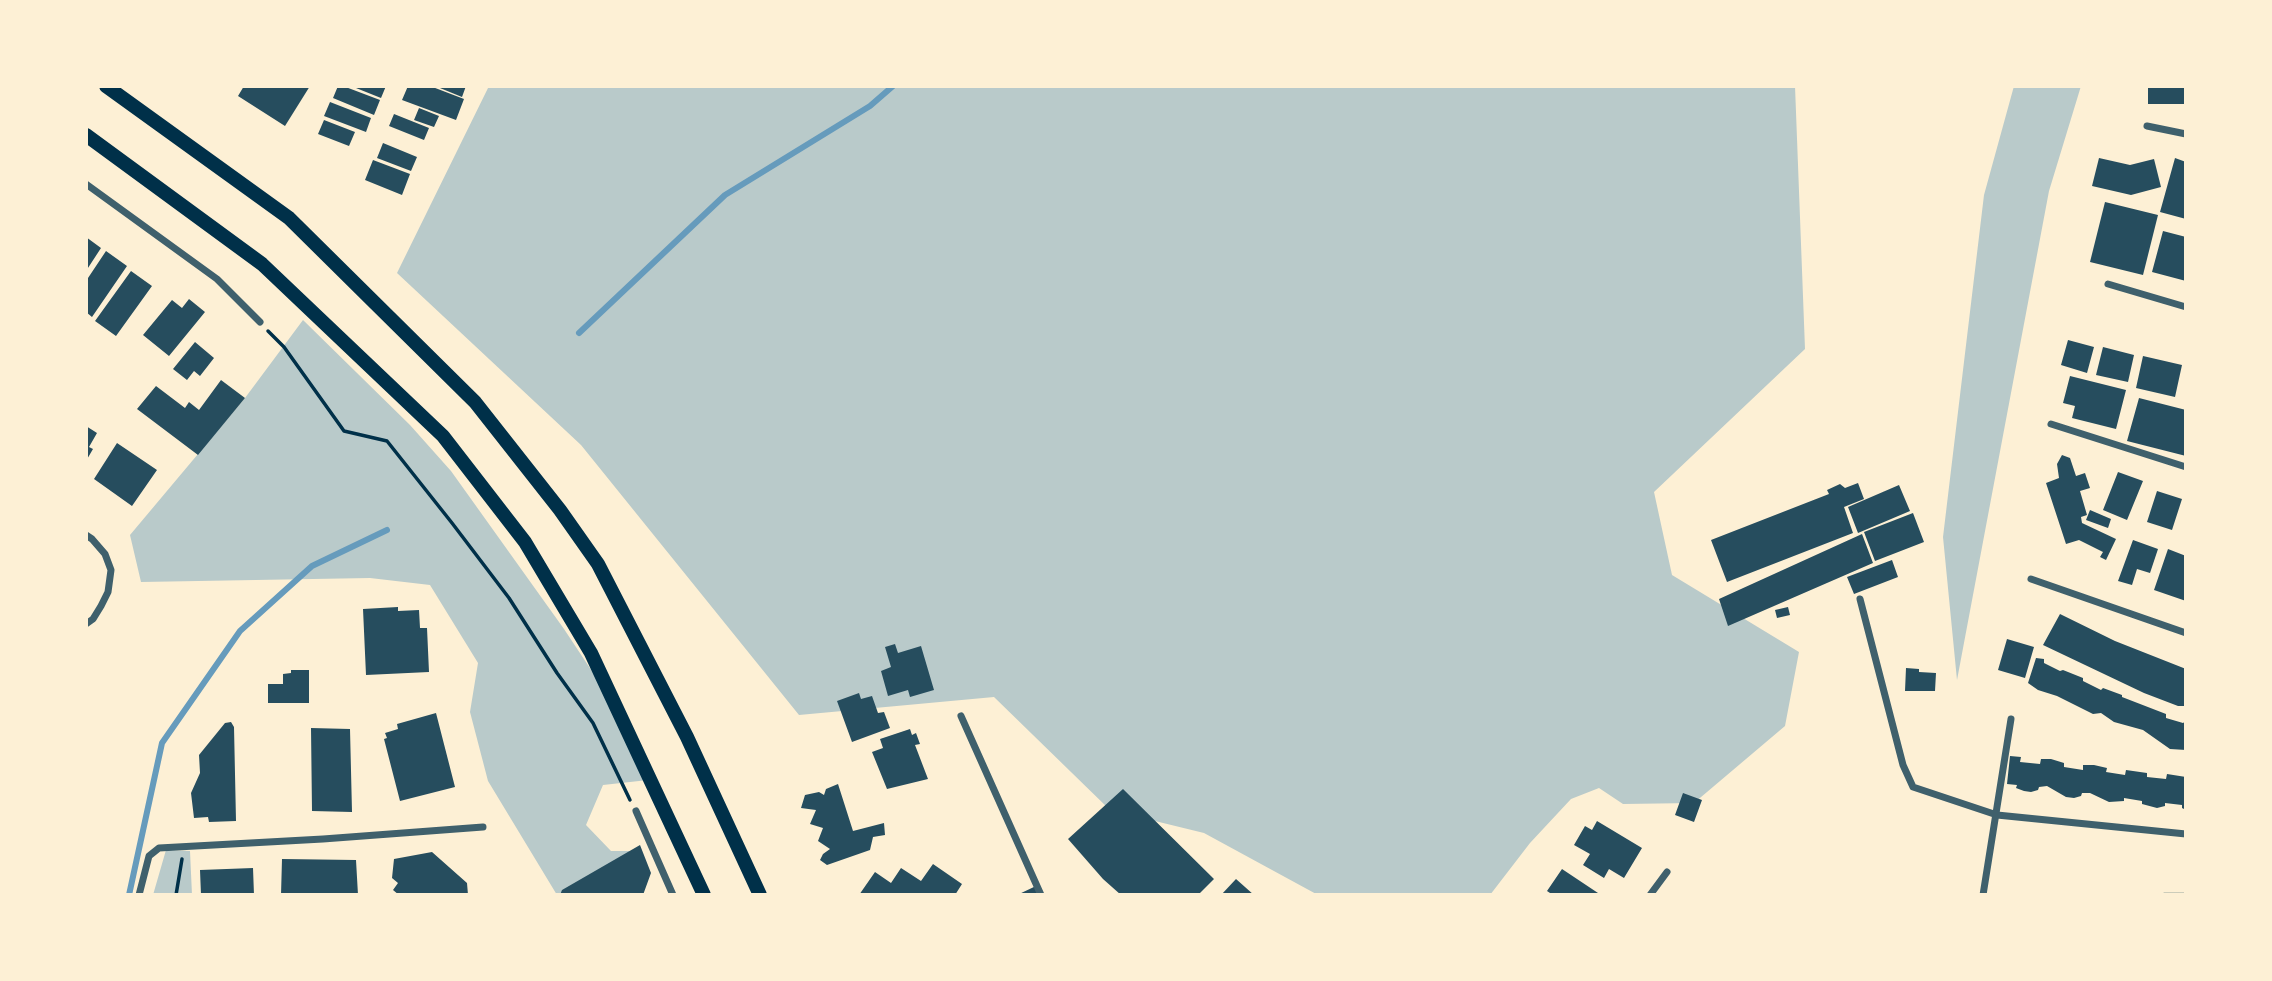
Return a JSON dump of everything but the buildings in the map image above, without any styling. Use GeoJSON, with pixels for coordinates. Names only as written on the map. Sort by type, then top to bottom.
{"type":"FeatureCollection","features":[{"type":"Feature","properties":{"kind":"main road"},"geometry":{"type":"LineString","coordinates":[[106,86],[289,218],[475,402],[560,510],[598,564],[687,737],[760,895]]}},
{"type":"Feature","properties":{"kind":"main road"},"geometry":{"type":"LineString","coordinates":[[86,135],[262,264],[443,436],[525,542],[592,653],[704,895]]}},
{"type":"Feature","properties":{"kind":"street"},"geometry":{"type":"LineString","coordinates":[[2147,126],[2186,134]]}},
{"type":"Feature","properties":{"kind":"street"},"geometry":{"type":"LineString","coordinates":[[86,184],[217,279],[260,322]]}},
{"type":"Feature","properties":{"kind":"street"},"geometry":{"type":"LineString","coordinates":[[2108,284],[2186,307]]}},
{"type":"Feature","properties":{"kind":"street"},"geometry":{"type":"LineString","coordinates":[[2051,424],[2186,467]]}},
{"type":"Feature","properties":{"kind":"street"},"geometry":{"type":"LineString","coordinates":[[86,535],[93,539],[105,554],[111,570],[108,592],[93,619],[86,624]]}},
{"type":"Feature","properties":{"kind":"street"},"geometry":{"type":"LineString","coordinates":[[2031,579],[2186,633]]}},
{"type":"Feature","properties":{"kind":"street"},"geometry":{"type":"LineString","coordinates":[[1860,599],[1908,780],[1913,787],[1997,814],[2186,834]]}},
{"type":"Feature","properties":{"kind":"street"},"geometry":{"type":"LineString","coordinates":[[961,716],[1041,895]]}},
{"type":"Feature","properties":{"kind":"street"},"geometry":{"type":"LineString","coordinates":[[1983,895],[2011,719]]}},
{"type":"Feature","properties":{"kind":"street"},"geometry":{"type":"LineString","coordinates":[[636,811],[673,895]]}},
{"type":"Feature","properties":{"kind":"street"},"geometry":{"type":"LineString","coordinates":[[138,895],[149,856],[159,848],[483,827]]}},
{"type":"Feature","properties":{"kind":"street"},"geometry":{"type":"LineString","coordinates":[[1650,895],[1667,872]]}},
{"type":"Feature","properties":{"kind":"lane"},"geometry":{"type":"LineString","coordinates":[[2166,895],[2186,895]]}},
{"type":"Feature","properties":{"kind":"path"},"geometry":{"type":"LineString","coordinates":[[260,322],[284,347],[344,431],[387,442],[452,523],[509,598],[593,723],[636,811]]}},
{"type":"Feature","properties":{"kind":"path"},"geometry":{"type":"LineString","coordinates":[[176,895],[184,850]]}},
{"type":"Feature","properties":{"kind":"shaded area"},"geometry":{"type":"Polygon","coordinates":[[[489,86],[1795,86],[1805,349],[1654,492],[1672,575],[1799,652],[1785,726],[1694,803],[1623,804],[1599,788],[1571,799],[1530,843],[1490,895],[1318,895],[1204,833],[1110,810],[994,697],[799,715],[581,445],[397,273],[489,86]]]}},
{"type":"Feature","properties":{"kind":"shaded area"},"geometry":{"type":"Polygon","coordinates":[[[2014,86],[2081,86],[2049,191],[1957,680],[1943,537],[1984,195],[2014,86]]]}},
{"type":"Feature","properties":{"kind":"shaded area"},"geometry":{"type":"Polygon","coordinates":[[[303,320],[410,425],[451,471],[564,629],[623,718],[648,780],[603,785],[586,825],[611,851],[630,851],[609,869],[557,895],[488,781],[470,712],[478,663],[430,585],[370,578],[141,582],[130,535],[245,398],[303,320]]]}},
{"type":"Feature","properties":{"kind":"shaded area"},"geometry":{"type":"Polygon","coordinates":[[[166,850],[190,851],[192,895],[153,895],[166,850]]]}},
{"type":"Feature","properties":{"kind":"waterway"},"geometry":{"type":"LineString","coordinates":[[579,333],[725,195],[870,106],[893,86]]}},
{"type":"Feature","properties":{"kind":"waterway"},"geometry":{"type":"LineString","coordinates":[[129,895],[162,743],[240,631],[312,566],[387,530]]}}]}
